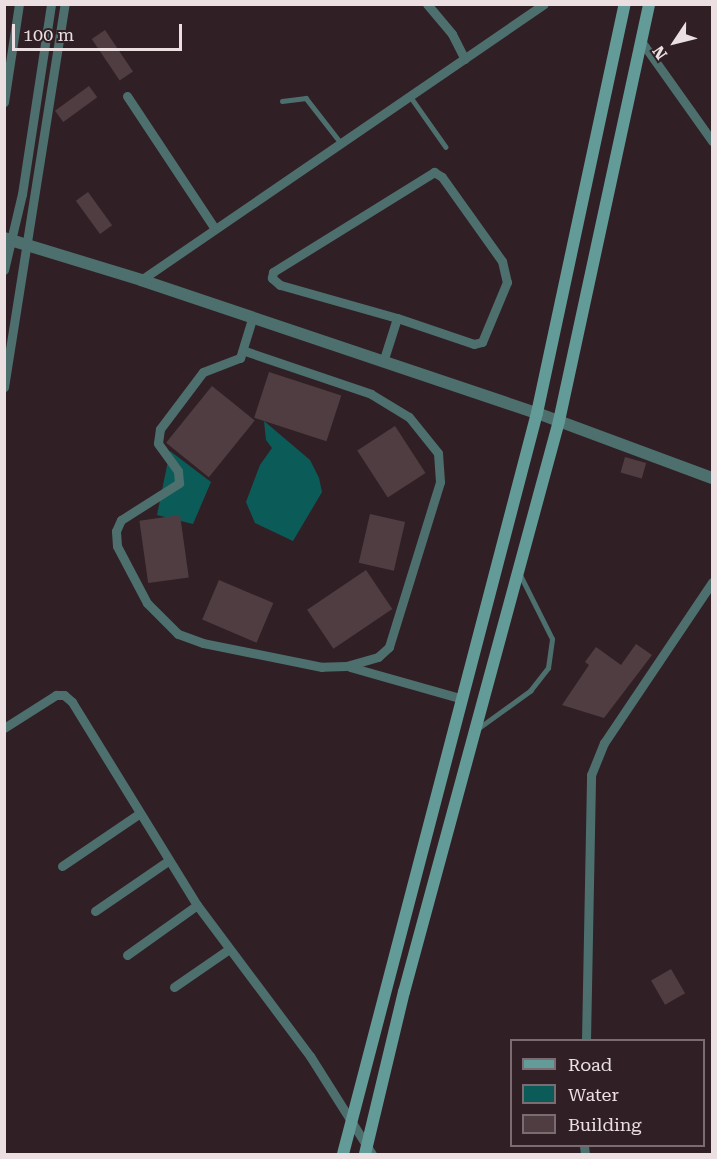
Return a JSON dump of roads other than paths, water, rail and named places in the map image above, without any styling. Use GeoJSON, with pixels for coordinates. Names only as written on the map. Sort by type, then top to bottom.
{"type":"FeatureCollection","features":[{"type":"Feature","properties":{"kind":"main road"},"geometry":{"type":"LineString","coordinates":[[343,1155],[537,413],[625,4]]}},
{"type":"Feature","properties":{"kind":"main road"},"geometry":{"type":"LineString","coordinates":[[368,1152],[404,992],[559,421],[649,4]]}},
{"type":"Feature","properties":{"kind":"street"},"geometry":{"type":"LineString","coordinates":[[4,102],[19,4]]}},
{"type":"Feature","properties":{"kind":"street"},"geometry":{"type":"LineString","coordinates":[[4,270],[7,239],[22,194],[51,4]]}},
{"type":"Feature","properties":{"kind":"street"},"geometry":{"type":"LineString","coordinates":[[4,387],[29,248],[65,4]]}},
{"type":"Feature","properties":{"kind":"street"},"geometry":{"type":"LineString","coordinates":[[427,4],[452,34],[465,59]]}},
{"type":"Feature","properties":{"kind":"street"},"geometry":{"type":"LineString","coordinates":[[141,280],[544,4]]}},
{"type":"Feature","properties":{"kind":"street"},"geometry":{"type":"LineString","coordinates":[[641,41],[712,141]]}},
{"type":"Feature","properties":{"kind":"street"},"geometry":{"type":"LineString","coordinates":[[127,96],[215,229]]}},
{"type":"Feature","properties":{"kind":"street"},"geometry":{"type":"LineString","coordinates":[[434,172],[442,177],[502,261],[507,282],[482,342],[474,345],[397,318],[280,285],[273,278],[273,272],[434,172]]}},
{"type":"Feature","properties":{"kind":"street"},"geometry":{"type":"LineString","coordinates":[[7,239],[29,248],[141,280],[537,413],[712,478]]}},
{"type":"Feature","properties":{"kind":"street"},"geometry":{"type":"LineString","coordinates":[[382,362],[397,318]]}},
{"type":"Feature","properties":{"kind":"street"},"geometry":{"type":"LineString","coordinates":[[245,351],[379,398],[409,417],[438,453],[440,482],[389,647],[378,657],[346,666],[322,667],[202,643],[178,634],[147,603],[117,546],[116,531],[121,520],[178,483],[178,471],[158,443],[160,429],[203,372],[233,362],[245,351],[252,319]]}},
{"type":"Feature","properties":{"kind":"street"},"geometry":{"type":"LineString","coordinates":[[586,1039],[594,765],[604,743],[712,582]]}},
{"type":"Feature","properties":{"kind":"street"},"geometry":{"type":"LineString","coordinates":[[346,666],[463,699]]}},
{"type":"Feature","properties":{"kind":"street"},"geometry":{"type":"LineString","coordinates":[[4,728],[46,701],[64,695],[72,702],[168,861],[229,950],[310,1056],[368,1152]]}},
{"type":"Feature","properties":{"kind":"street"},"geometry":{"type":"LineString","coordinates":[[62,866],[141,813]]}},
{"type":"Feature","properties":{"kind":"street"},"geometry":{"type":"LineString","coordinates":[[95,911],[168,861]]}},
{"type":"Feature","properties":{"kind":"street"},"geometry":{"type":"LineString","coordinates":[[128,955],[197,905]]}},
{"type":"Feature","properties":{"kind":"street"},"geometry":{"type":"LineString","coordinates":[[174,987],[229,950]]}},
{"type":"Feature","properties":{"kind":"lane"},"geometry":{"type":"LineString","coordinates":[[410,96],[446,147]]}},
{"type":"Feature","properties":{"kind":"lane"},"geometry":{"type":"LineString","coordinates":[[282,101],[301,97],[313,103],[341,143]]}},
{"type":"Feature","properties":{"kind":"lane"},"geometry":{"type":"LineString","coordinates":[[477,729],[530,691],[548,668],[552,639],[519,573]]}},
{"type":"Feature","properties":{"kind":"water"},"geometry":{"type":"Polygon","coordinates":[[[264,421],[310,460],[319,478],[322,492],[293,541],[255,523],[246,502],[260,465],[272,448],[266,440],[264,421]]]}},
{"type":"Feature","properties":{"kind":"water"},"geometry":{"type":"Polygon","coordinates":[[[170,451],[211,482],[193,524],[157,515],[170,451]]]}}]}
